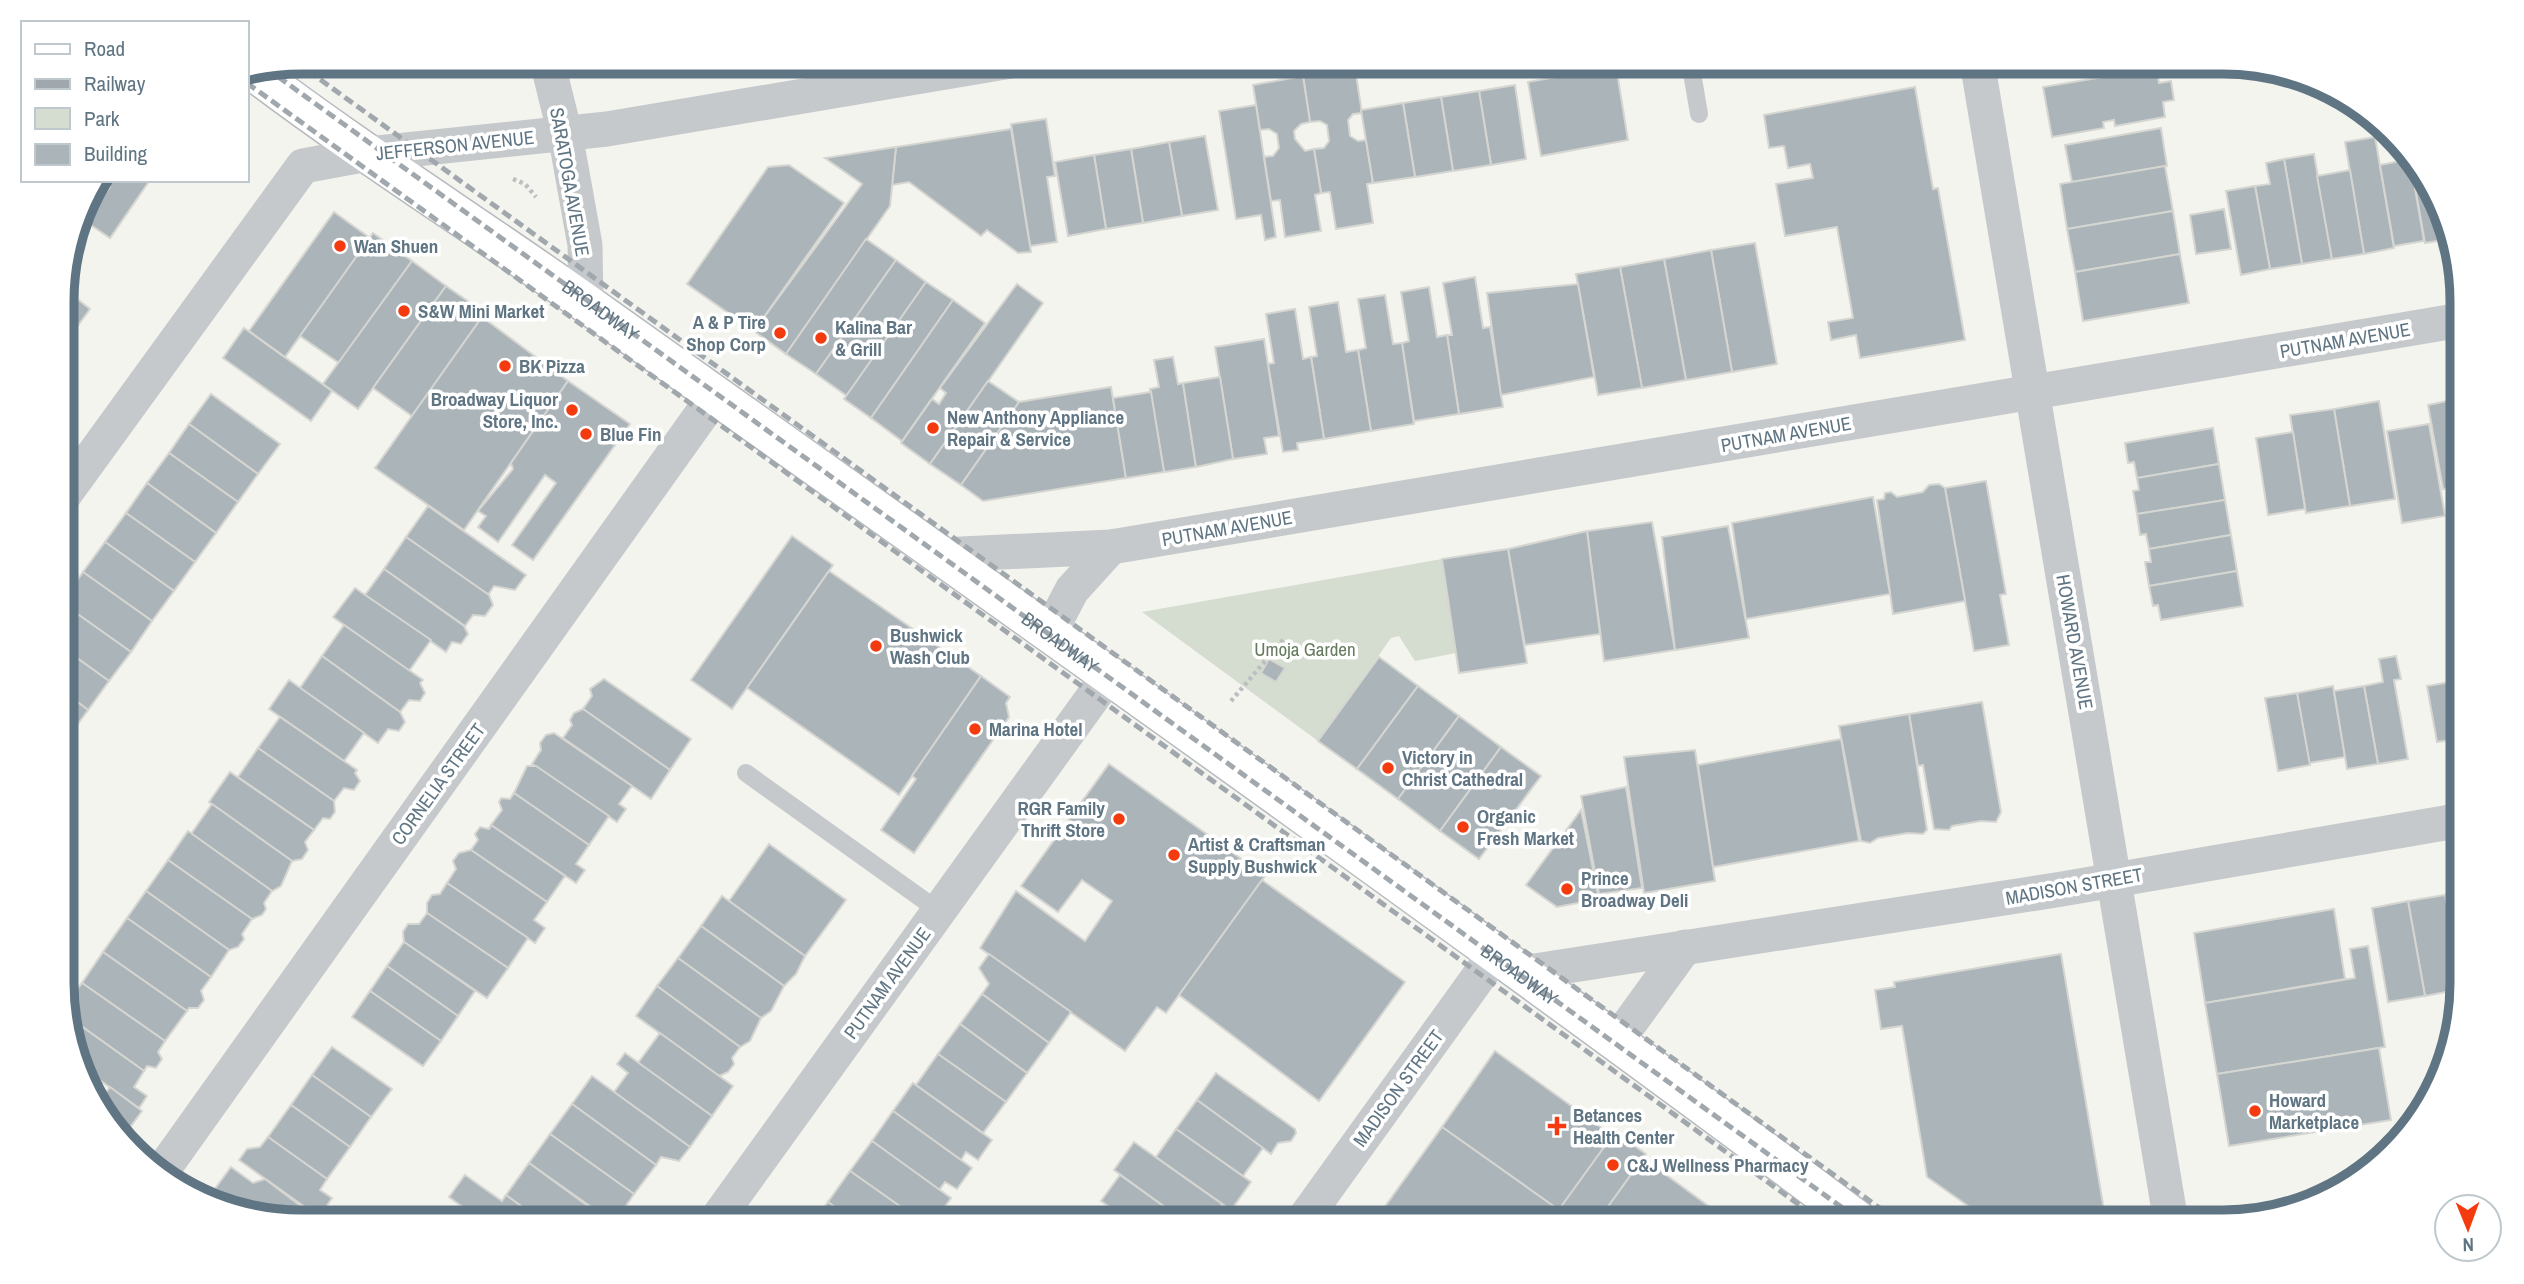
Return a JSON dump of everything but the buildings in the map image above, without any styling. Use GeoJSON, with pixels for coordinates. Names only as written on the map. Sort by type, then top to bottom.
{"type":"FeatureCollection","features":[{"type":"Feature","properties":{"kind":"main road","name":"BROADWAY"},"geometry":{"type":"LineString","coordinates":[[262,77],[368,154],[586,303],[714,397],[1109,675],[1844,1210]]}},
{"type":"Feature","properties":{"kind":"street","name":"SARATOGA AVENUE"},"geometry":{"type":"LineString","coordinates":[[550,74],[565,134],[585,245],[586,303]]}},
{"type":"Feature","properties":{"kind":"street","name":"JEFFERSON AVENUE"},"geometry":{"type":"LineString","coordinates":[[74,481],[303,166],[368,154],[565,134],[932,74]]}},
{"type":"Feature","properties":{"kind":"street","name":"HOWARD AVENUE"},"geometry":{"type":"LineString","coordinates":[[1978,74],[2034,393],[2169,1210]]}},
{"type":"Feature","properties":{"kind":"street","name":"PUTNAM AVENUE"},"geometry":{"type":"LineString","coordinates":[[940,555],[1111,547],[2450,322]]}},
{"type":"Feature","properties":{"kind":"street","name":"CORNELIA STREET"},"geometry":{"type":"LineString","coordinates":[[165,1166],[714,397]]}},
{"type":"Feature","properties":{"kind":"street"},"geometry":{"type":"LineString","coordinates":[[1049,634],[1072,590],[1111,547]]}},
{"type":"Feature","properties":{"kind":"street","name":"PUTNAM AVENUE"},"geometry":{"type":"LineString","coordinates":[[723,1210],[1109,675]]}},
{"type":"Feature","properties":{"kind":"street","name":"MADISON STREET"},"geometry":{"type":"LineString","coordinates":[[1311,1210],[1508,964],[1685,947],[2115,879],[2450,822]]}},
{"type":"Feature","properties":{"kind":"street"},"geometry":{"type":"LineString","coordinates":[[1616,1042],[1685,947]]}},
{"type":"Feature","properties":{"kind":"lane"},"geometry":{"type":"LineString","coordinates":[[1692,74],[1699,114]]}},
{"type":"Feature","properties":{"kind":"lane"},"geometry":{"type":"LineString","coordinates":[[746,773],[939,911]]}},
{"type":"Feature","properties":{"kind":"path"},"geometry":{"type":"LineString","coordinates":[[500,175],[525,184],[542,204]]}},
{"type":"Feature","properties":{"kind":"path"},"geometry":{"type":"LineString","coordinates":[[1231,701],[1283,640]]}},
{"type":"Feature","properties":{"kind":"green space","name":"Umoja Garden"},"geometry":{"type":"Polygon","coordinates":[[[1442,559],[1456,653],[1415,661],[1399,636],[1391,638],[1318,741],[1142,612],[1442,559]]]}},
{"type":"Feature","properties":{"kind":"railway"},"geometry":{"type":"LineString","coordinates":[[313,74],[1882,1210]]}},
{"type":"Feature","properties":{"kind":"railway"},"geometry":{"type":"LineString","coordinates":[[276,75],[1845,1210]]}},
{"type":"Feature","properties":{"kind":"railway"},"geometry":{"type":"LineString","coordinates":[[248,84],[1806,1210]]}},
{"type":"Feature","properties":{"kind":"place","name":"Wan Shuen"},"geometry":{"type":"Point","coordinates":[340,246]}},
{"type":"Feature","properties":{"kind":"place","name":"S&W Mini Market"},"geometry":{"type":"Point","coordinates":[404,311]}},
{"type":"Feature","properties":{"kind":"place","name":"A & P Tire Shop Corp"},"geometry":{"type":"Point","coordinates":[780,333]}},
{"type":"Feature","properties":{"kind":"place","name":"Kalina Bar & Grill"},"geometry":{"type":"Point","coordinates":[821,338]}},
{"type":"Feature","properties":{"kind":"place","name":"BK Pizza"},"geometry":{"type":"Point","coordinates":[505,366]}},
{"type":"Feature","properties":{"kind":"place","name":"Broadway Liquor Store, Inc."},"geometry":{"type":"Point","coordinates":[572,410]}},
{"type":"Feature","properties":{"kind":"place","name":"New Anthony Appliance Repair & Service"},"geometry":{"type":"Point","coordinates":[933,428]}},
{"type":"Feature","properties":{"kind":"place","name":"Blue Fin"},"geometry":{"type":"Point","coordinates":[586,434]}},
{"type":"Feature","properties":{"kind":"place","name":"Bushwick Wash Club"},"geometry":{"type":"Point","coordinates":[876,646]}},
{"type":"Feature","properties":{"kind":"place","name":"Marina Hotel"},"geometry":{"type":"Point","coordinates":[975,729]}},
{"type":"Feature","properties":{"kind":"place","name":"Victory in Christ Cathedral"},"geometry":{"type":"Point","coordinates":[1388,768]}},
{"type":"Feature","properties":{"kind":"place","name":"RGR Family Thrift Store"},"geometry":{"type":"Point","coordinates":[1119,819]}},
{"type":"Feature","properties":{"kind":"place","name":"Organic Fresh Market"},"geometry":{"type":"Point","coordinates":[1463,827]}},
{"type":"Feature","properties":{"kind":"place","name":"Artist & Craftsman Supply Bushwick"},"geometry":{"type":"Point","coordinates":[1174,855]}},
{"type":"Feature","properties":{"kind":"place","name":"Prince Broadway Deli"},"geometry":{"type":"Point","coordinates":[1567,889]}},
{"type":"Feature","properties":{"kind":"place","name":"Howard Marketplace"},"geometry":{"type":"Point","coordinates":[2255,1111]}},
{"type":"Feature","properties":{"kind":"place","name":"Betances Health Center"},"geometry":{"type":"Point","coordinates":[1557,1126]}},
{"type":"Feature","properties":{"kind":"place","name":"C&J Wellness Pharmacy"},"geometry":{"type":"Point","coordinates":[1613,1165]}}]}
